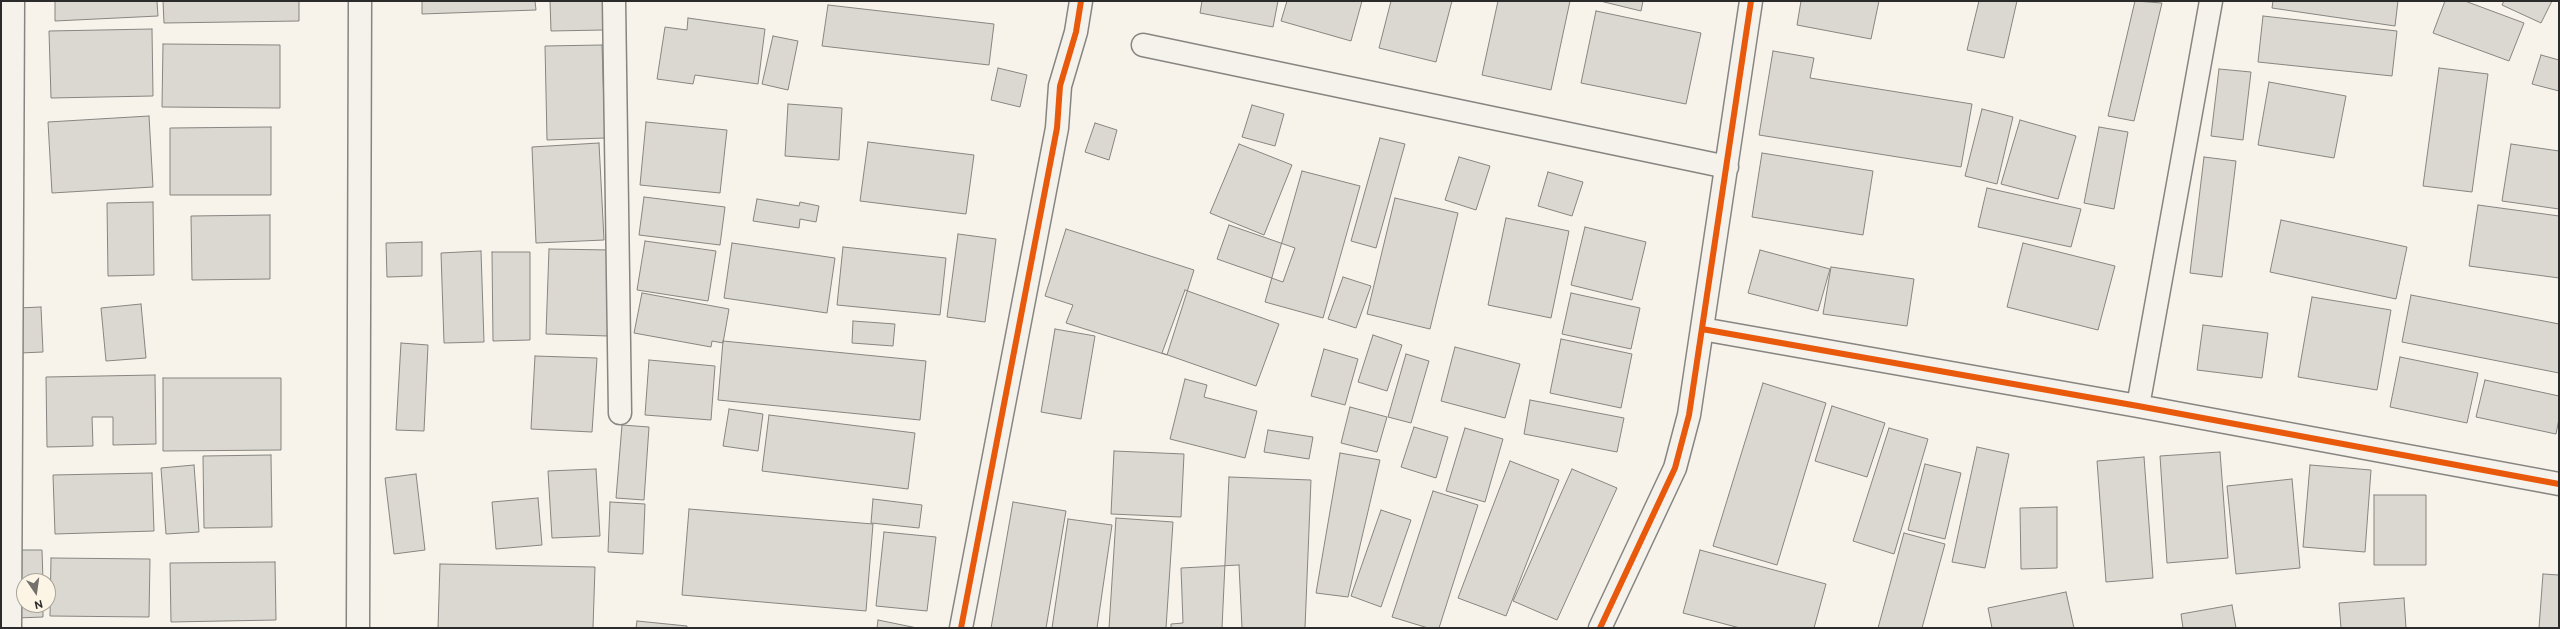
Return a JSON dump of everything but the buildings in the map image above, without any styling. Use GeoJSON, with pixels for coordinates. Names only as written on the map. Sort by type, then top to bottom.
{"type":"FeatureCollection","features":[{"type":"Feature","properties":{"kind":"street"},"geometry":{"type":"LineString","coordinates":[[10,628],[7,174],[13,1]]}},
{"type":"Feature","properties":{"kind":"street"},"geometry":{"type":"LineString","coordinates":[[358,628],[360,1]]}},
{"type":"Feature","properties":{"kind":"street"},"geometry":{"type":"LineString","coordinates":[[614,1],[620,413]]}},
{"type":"Feature","properties":{"kind":"street"},"geometry":{"type":"LineString","coordinates":[[961,628],[1057,128],[1060,86],[1076,32],[1081,1]]}},
{"type":"Feature","properties":{"kind":"street"},"geometry":{"type":"LineString","coordinates":[[1600,628],[1675,468],[1689,415],[1751,1]]}},
{"type":"Feature","properties":{"kind":"street"},"geometry":{"type":"LineString","coordinates":[[2138,406],[2211,1]]}},
{"type":"Feature","properties":{"kind":"street"},"geometry":{"type":"LineString","coordinates":[[1143,45],[1727,167]]}},
{"type":"Feature","properties":{"kind":"street"},"geometry":{"type":"LineString","coordinates":[[1702,330],[2138,406],[2559,484]]}},
{"type":"Feature","properties":{"kind":"cycle path"},"geometry":{"type":"LineString","coordinates":[[961,628],[1057,128],[1060,86],[1076,32],[1081,1]]}},
{"type":"Feature","properties":{"kind":"cycle path"},"geometry":{"type":"LineString","coordinates":[[1600,628],[1675,468],[1689,415],[1751,1]]}},
{"type":"Feature","properties":{"kind":"cycle path"},"geometry":{"type":"LineString","coordinates":[[1702,329],[2138,406],[2559,484]]}}]}
